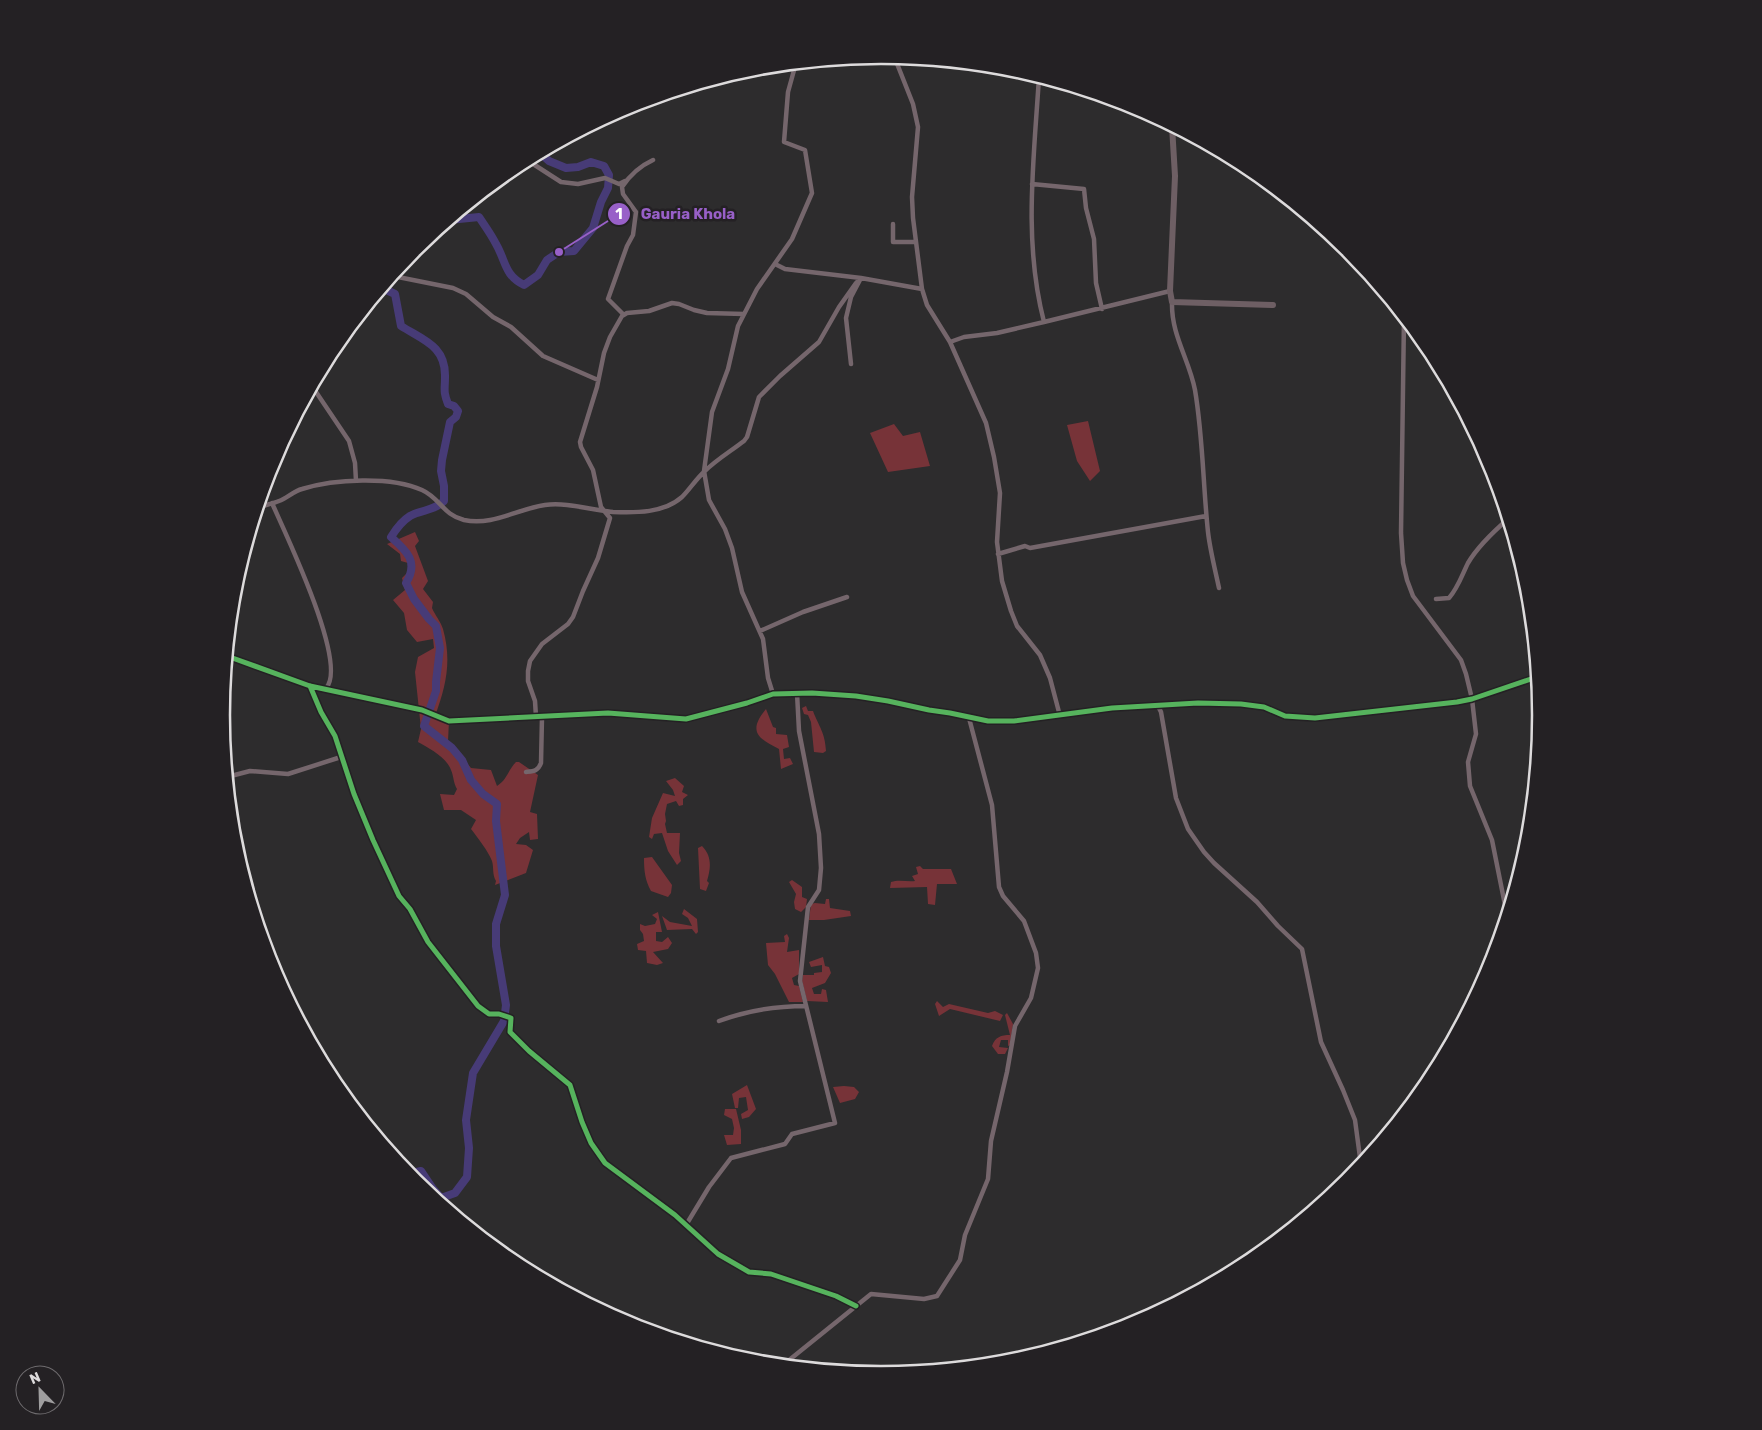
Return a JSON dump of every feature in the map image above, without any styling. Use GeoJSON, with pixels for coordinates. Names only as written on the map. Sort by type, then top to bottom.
{"type":"FeatureCollection","features":[{"type":"Feature","properties":{"kind":"street"},"geometry":{"type":"LineString","coordinates":[[897,64],[913,104],[918,127],[912,197],[922,289],[927,305],[950,342],[986,423],[1000,493],[997,542],[1002,581],[1011,611],[1023,634],[1040,655],[1050,678],[1060,716]]}},
{"type":"Feature","properties":{"kind":"street"},"geometry":{"type":"LineString","coordinates":[[773,694],[768,678],[763,639],[742,592],[732,548],[725,529],[709,500],[704,471],[712,412],[728,370],[738,326],[757,289],[792,239],[812,193],[805,150],[784,142],[788,92],[794,69]]}},
{"type":"Feature","properties":{"kind":"street"},"geometry":{"type":"LineString","coordinates":[[1039,83],[1032,184],[1032,257],[1037,296],[1044,322]]}},
{"type":"Feature","properties":{"kind":"street"},"geometry":{"type":"LineString","coordinates":[[1172,133],[1175,176],[1170,291],[1172,316],[1174,328],[1194,389],[1203,463],[1208,535],[1219,588]]}},
{"type":"Feature","properties":{"kind":"street"},"geometry":{"type":"LineString","coordinates":[[624,315],[608,299],[634,230],[636,212],[623,194],[622,187],[643,165],[653,160]]}},
{"type":"Feature","properties":{"kind":"street"},"geometry":{"type":"LineString","coordinates":[[534,164],[561,182],[578,184],[605,178],[619,184],[626,181]]}},
{"type":"Feature","properties":{"kind":"street"},"geometry":{"type":"LineString","coordinates":[[1032,184],[1084,189],[1086,208],[1094,239],[1096,283],[1102,309]]}},
{"type":"Feature","properties":{"kind":"street"},"geometry":{"type":"LineString","coordinates":[[893,224],[893,242],[916,242]]}},
{"type":"Feature","properties":{"kind":"street"},"geometry":{"type":"LineString","coordinates":[[775,264],[785,269],[862,278],[922,289]]}},
{"type":"Feature","properties":{"kind":"street"},"geometry":{"type":"LineString","coordinates":[[400,276],[453,288],[466,294],[493,317],[511,327],[543,356],[598,380]]}},
{"type":"Feature","properties":{"kind":"street"},"geometry":{"type":"LineString","coordinates":[[852,364],[846,318],[851,297],[862,278]]}},
{"type":"Feature","properties":{"kind":"street"},"geometry":{"type":"LineString","coordinates":[[264,506],[285,498],[299,489],[356,481],[380,480],[414,486],[428,492],[446,511],[455,517],[479,522],[495,520],[529,509],[556,504],[606,511],[630,512],[665,507],[680,498],[704,471],[744,441],[747,437],[759,397],[819,342],[839,306],[862,278]]}},
{"type":"Feature","properties":{"kind":"street"},"geometry":{"type":"LineString","coordinates":[[950,342],[964,337],[997,333],[1102,309],[1170,291]]}},
{"type":"Feature","properties":{"kind":"street"},"geometry":{"type":"LineString","coordinates":[[1172,302],[1273,305]]}},
{"type":"Feature","properties":{"kind":"street"},"geometry":{"type":"LineString","coordinates":[[526,772],[536,771],[541,763],[539,717],[528,682],[530,661],[542,644],[568,624],[573,617],[598,558],[610,518],[606,511],[601,508],[593,470],[580,442],[610,337],[619,320],[624,315],[649,311],[672,304],[707,313],[744,314]]}},
{"type":"Feature","properties":{"kind":"street"},"geometry":{"type":"LineString","coordinates":[[1404,327],[1401,534],[1403,563],[1413,596],[1461,660],[1472,699],[1476,734],[1468,762],[1470,786],[1492,840],[1504,904]]}},
{"type":"Feature","properties":{"kind":"street"},"geometry":{"type":"LineString","coordinates":[[316,391],[349,441],[355,463],[356,481]]}},
{"type":"Feature","properties":{"kind":"street"},"geometry":{"type":"LineString","coordinates":[[272,503],[304,576],[322,627],[330,660],[331,677],[326,688]]}},
{"type":"Feature","properties":{"kind":"street"},"geometry":{"type":"LineString","coordinates":[[998,554],[1025,546],[1030,548],[1206,516]]}},
{"type":"Feature","properties":{"kind":"street"},"geometry":{"type":"LineString","coordinates":[[1436,599],[1449,598],[1475,553],[1503,523]]}},
{"type":"Feature","properties":{"kind":"street"},"geometry":{"type":"LineString","coordinates":[[760,631],[803,612],[847,597]]}},
{"type":"Feature","properties":{"kind":"street"},"geometry":{"type":"LineString","coordinates":[[232,658],[310,686],[422,710],[449,722],[608,713],[686,719],[747,704],[773,694],[797,693],[856,696],[988,721],[1014,721],[1112,708],[1198,703],[1264,706],[1285,716],[1315,718],[1457,702],[1472,699],[1531,678]]}},
{"type":"Feature","properties":{"kind":"street"},"geometry":{"type":"LineString","coordinates":[[310,686],[321,712],[335,736],[341,758],[373,840],[399,896],[410,908],[428,942],[478,1006],[489,1014],[499,1014],[512,1018],[510,1032],[529,1051],[562,1076],[570,1085],[591,1143],[605,1163],[686,1225],[718,1254],[749,1272],[771,1274],[836,1296],[856,1306]]}},
{"type":"Feature","properties":{"kind":"street"},"geometry":{"type":"LineString","coordinates":[[686,1225],[709,1187],[731,1158],[785,1144],[792,1134],[835,1123],[800,981],[808,907],[819,890],[821,868],[819,834],[799,731],[797,693]]}},
{"type":"Feature","properties":{"kind":"street"},"geometry":{"type":"LineString","coordinates":[[1158,706],[1161,712],[1176,798],[1188,829],[1214,863],[1245,890],[1302,949],[1321,1042],[1355,1120],[1360,1156]]}},
{"type":"Feature","properties":{"kind":"street"},"geometry":{"type":"LineString","coordinates":[[789,1360],[871,1294],[924,1299],[937,1296],[960,1260],[965,1235],[988,1179],[991,1141],[1007,1072],[1015,1026],[1031,998],[1038,968],[1024,921],[1003,896],[999,887],[992,805],[969,718]]}},
{"type":"Feature","properties":{"kind":"street"},"geometry":{"type":"LineString","coordinates":[[233,776],[250,771],[288,774],[341,758]]}},
{"type":"Feature","properties":{"kind":"street"},"geometry":{"type":"LineString","coordinates":[[719,1022],[728,1018],[778,1006],[806,1006]]}},
{"type":"Feature","properties":{"kind":"shaded area"},"geometry":{"type":"Polygon","coordinates":[[[1088,421],[1100,471],[1090,481],[1077,461],[1067,425],[1088,421]]]}},
{"type":"Feature","properties":{"kind":"shaded area"},"geometry":{"type":"Polygon","coordinates":[[[894,424],[903,436],[920,432],[930,466],[888,472],[870,433],[894,424]]]}},
{"type":"Feature","properties":{"kind":"shaded area"},"geometry":{"type":"Polygon","coordinates":[[[415,532],[419,541],[415,546],[428,581],[423,589],[433,602],[432,608],[441,624],[446,641],[447,673],[435,716],[449,721],[448,741],[471,768],[491,770],[497,786],[503,781],[516,762],[519,762],[538,775],[530,812],[537,814],[538,839],[530,840],[529,832],[520,838],[516,844],[526,845],[533,850],[526,873],[495,885],[492,861],[471,829],[476,820],[461,810],[444,810],[440,794],[454,795],[457,789],[449,766],[437,754],[418,742],[421,729],[415,672],[418,657],[434,648],[433,639],[417,642],[407,630],[404,613],[393,600],[405,590],[402,578],[408,572],[408,563],[401,561],[400,554],[387,544],[415,532]]]}},
{"type":"Feature","properties":{"kind":"shaded area"},"geometry":{"type":"Polygon","coordinates":[[[806,706],[808,711],[813,711],[823,734],[826,751],[823,753],[814,752],[811,722],[808,715],[804,714],[802,708],[806,706]]]}},
{"type":"Feature","properties":{"kind":"shaded area"},"geometry":{"type":"Polygon","coordinates":[[[766,709],[773,727],[776,728],[776,734],[787,735],[789,747],[783,749],[784,759],[790,758],[793,764],[781,769],[779,749],[760,737],[756,728],[760,717],[766,709]]]}},
{"type":"Feature","properties":{"kind":"shaded area"},"geometry":{"type":"Polygon","coordinates":[[[675,778],[684,786],[682,792],[688,795],[683,799],[683,805],[679,806],[676,801],[667,804],[665,814],[667,833],[680,833],[679,853],[681,861],[677,865],[668,851],[662,833],[654,834],[652,839],[649,837],[652,818],[663,793],[675,796],[666,781],[675,778]]]}},
{"type":"Feature","properties":{"kind":"shaded area"},"geometry":{"type":"Polygon","coordinates":[[[702,846],[708,854],[710,862],[707,881],[709,883],[706,891],[700,889],[698,848],[702,846]]]}},
{"type":"Feature","properties":{"kind":"shaded area"},"geometry":{"type":"Polygon","coordinates":[[[652,857],[672,885],[671,893],[668,897],[651,891],[647,883],[644,858],[652,857]]]}},
{"type":"Feature","properties":{"kind":"shaded area"},"geometry":{"type":"Polygon","coordinates":[[[920,866],[923,869],[951,869],[957,884],[937,884],[935,905],[928,904],[927,887],[890,888],[891,882],[894,881],[915,881],[912,876],[918,874],[916,867],[920,866]]]}},
{"type":"Feature","properties":{"kind":"shaded area"},"geometry":{"type":"Polygon","coordinates":[[[792,880],[802,887],[802,897],[807,899],[806,907],[801,912],[795,909],[796,894],[789,882],[792,880]]]}},
{"type":"Feature","properties":{"kind":"shaded area"},"geometry":{"type":"Polygon","coordinates":[[[826,899],[829,899],[830,908],[850,911],[851,916],[809,920],[811,904],[825,904],[826,899]]]}},
{"type":"Feature","properties":{"kind":"shaded area"},"geometry":{"type":"Polygon","coordinates":[[[684,909],[697,919],[698,932],[696,934],[692,929],[667,930],[662,916],[670,922],[692,926],[688,918],[682,914],[684,909]]]}},
{"type":"Feature","properties":{"kind":"shaded area"},"geometry":{"type":"Polygon","coordinates":[[[658,912],[662,932],[656,932],[656,941],[662,942],[668,937],[672,943],[668,949],[653,952],[663,963],[657,965],[647,963],[646,951],[638,950],[637,944],[644,941],[640,924],[645,926],[655,924],[657,919],[652,915],[658,912]]]}},
{"type":"Feature","properties":{"kind":"shaded area"},"geometry":{"type":"Polygon","coordinates":[[[787,934],[789,938],[787,952],[799,950],[799,974],[792,978],[794,985],[799,986],[803,1002],[789,1002],[775,974],[768,965],[766,943],[785,942],[784,936],[787,934]]]}},
{"type":"Feature","properties":{"kind":"shaded area"},"geometry":{"type":"Polygon","coordinates":[[[823,957],[825,966],[829,967],[831,973],[825,983],[812,988],[814,994],[821,994],[822,989],[826,990],[828,1002],[807,1001],[802,981],[803,975],[814,975],[814,973],[822,972],[822,965],[811,967],[809,962],[823,957]]]}},
{"type":"Feature","properties":{"kind":"shaded area"},"geometry":{"type":"Polygon","coordinates":[[[937,1001],[943,1007],[949,1004],[988,1013],[995,1011],[1003,1015],[1000,1021],[950,1009],[939,1016],[935,1004],[937,1001]]]}},
{"type":"Feature","properties":{"kind":"shaded area"},"geometry":{"type":"Polygon","coordinates":[[[1007,1013],[1013,1024],[1010,1045],[1008,1046],[1008,1040],[1001,1040],[999,1047],[1008,1048],[1005,1054],[998,1054],[992,1046],[995,1040],[1001,1036],[1010,1035],[1005,1015],[1007,1013]]]}},
{"type":"Feature","properties":{"kind":"shaded area"},"geometry":{"type":"Polygon","coordinates":[[[747,1085],[756,1109],[749,1117],[742,1119],[741,1114],[748,1110],[746,1097],[739,1098],[738,1108],[735,1108],[732,1094],[747,1085]]]}},
{"type":"Feature","properties":{"kind":"shaded area"},"geometry":{"type":"Polygon","coordinates":[[[833,1087],[854,1087],[859,1092],[855,1099],[840,1103],[833,1087]]]}},
{"type":"Feature","properties":{"kind":"shaded area"},"geometry":{"type":"Polygon","coordinates":[[[725,1109],[736,1109],[741,1130],[741,1144],[727,1145],[724,1135],[733,1135],[734,1128],[732,1119],[724,1115],[725,1109]]]}},
{"type":"Feature","properties":{"kind":"waterway"},"geometry":{"type":"LineString","coordinates":[[459,219],[479,217],[494,240],[509,272],[517,281],[524,285],[538,275],[547,260],[559,252],[574,251],[593,228],[601,202],[608,188],[609,175],[604,166],[591,162],[578,167],[566,168],[545,157]]}},
{"type":"Feature","properties":{"kind":"waterway"},"geometry":{"type":"LineString","coordinates":[[387,290],[395,294],[401,326],[432,345],[442,358],[446,400],[448,404],[454,406],[458,411],[456,417],[450,422],[442,460],[441,471],[444,501],[440,505],[419,512],[404,520],[391,537],[409,557],[411,569],[406,583],[414,599],[436,626],[440,648],[436,691],[424,726],[452,748],[462,760],[471,780],[483,794],[497,804],[496,821],[505,895],[496,924],[496,946],[506,1005],[504,1021],[473,1073],[466,1120],[469,1148],[467,1177],[455,1193],[443,1197]]}},
{"type":"Feature","properties":{"kind":"waterway"},"geometry":{"type":"LineString","coordinates":[[416,1172],[421,1171],[431,1186]]}},
{"type":"Feature","properties":{"kind":"cycle path"},"geometry":{"type":"LineString","coordinates":[[232,658],[310,686],[422,710],[449,721],[608,713],[686,719],[773,694],[812,693],[856,696],[888,701],[988,721],[1014,721],[1112,708],[1198,703],[1241,704],[1264,707],[1285,716],[1315,718],[1457,702],[1472,699],[1531,679]]}},
{"type":"Feature","properties":{"kind":"cycle path"},"geometry":{"type":"LineString","coordinates":[[310,686],[321,712],[335,736],[354,794],[399,896],[410,909],[428,942],[478,1006],[489,1014],[499,1014],[511,1018],[510,1032],[529,1051],[570,1085],[591,1143],[605,1163],[675,1215],[718,1254],[749,1272],[771,1274],[836,1296],[856,1306]]}},
{"type":"Feature","properties":{"kind":"place","name":"Gauria Khola"},"geometry":{"type":"Point","coordinates":[559,252]}}]}
